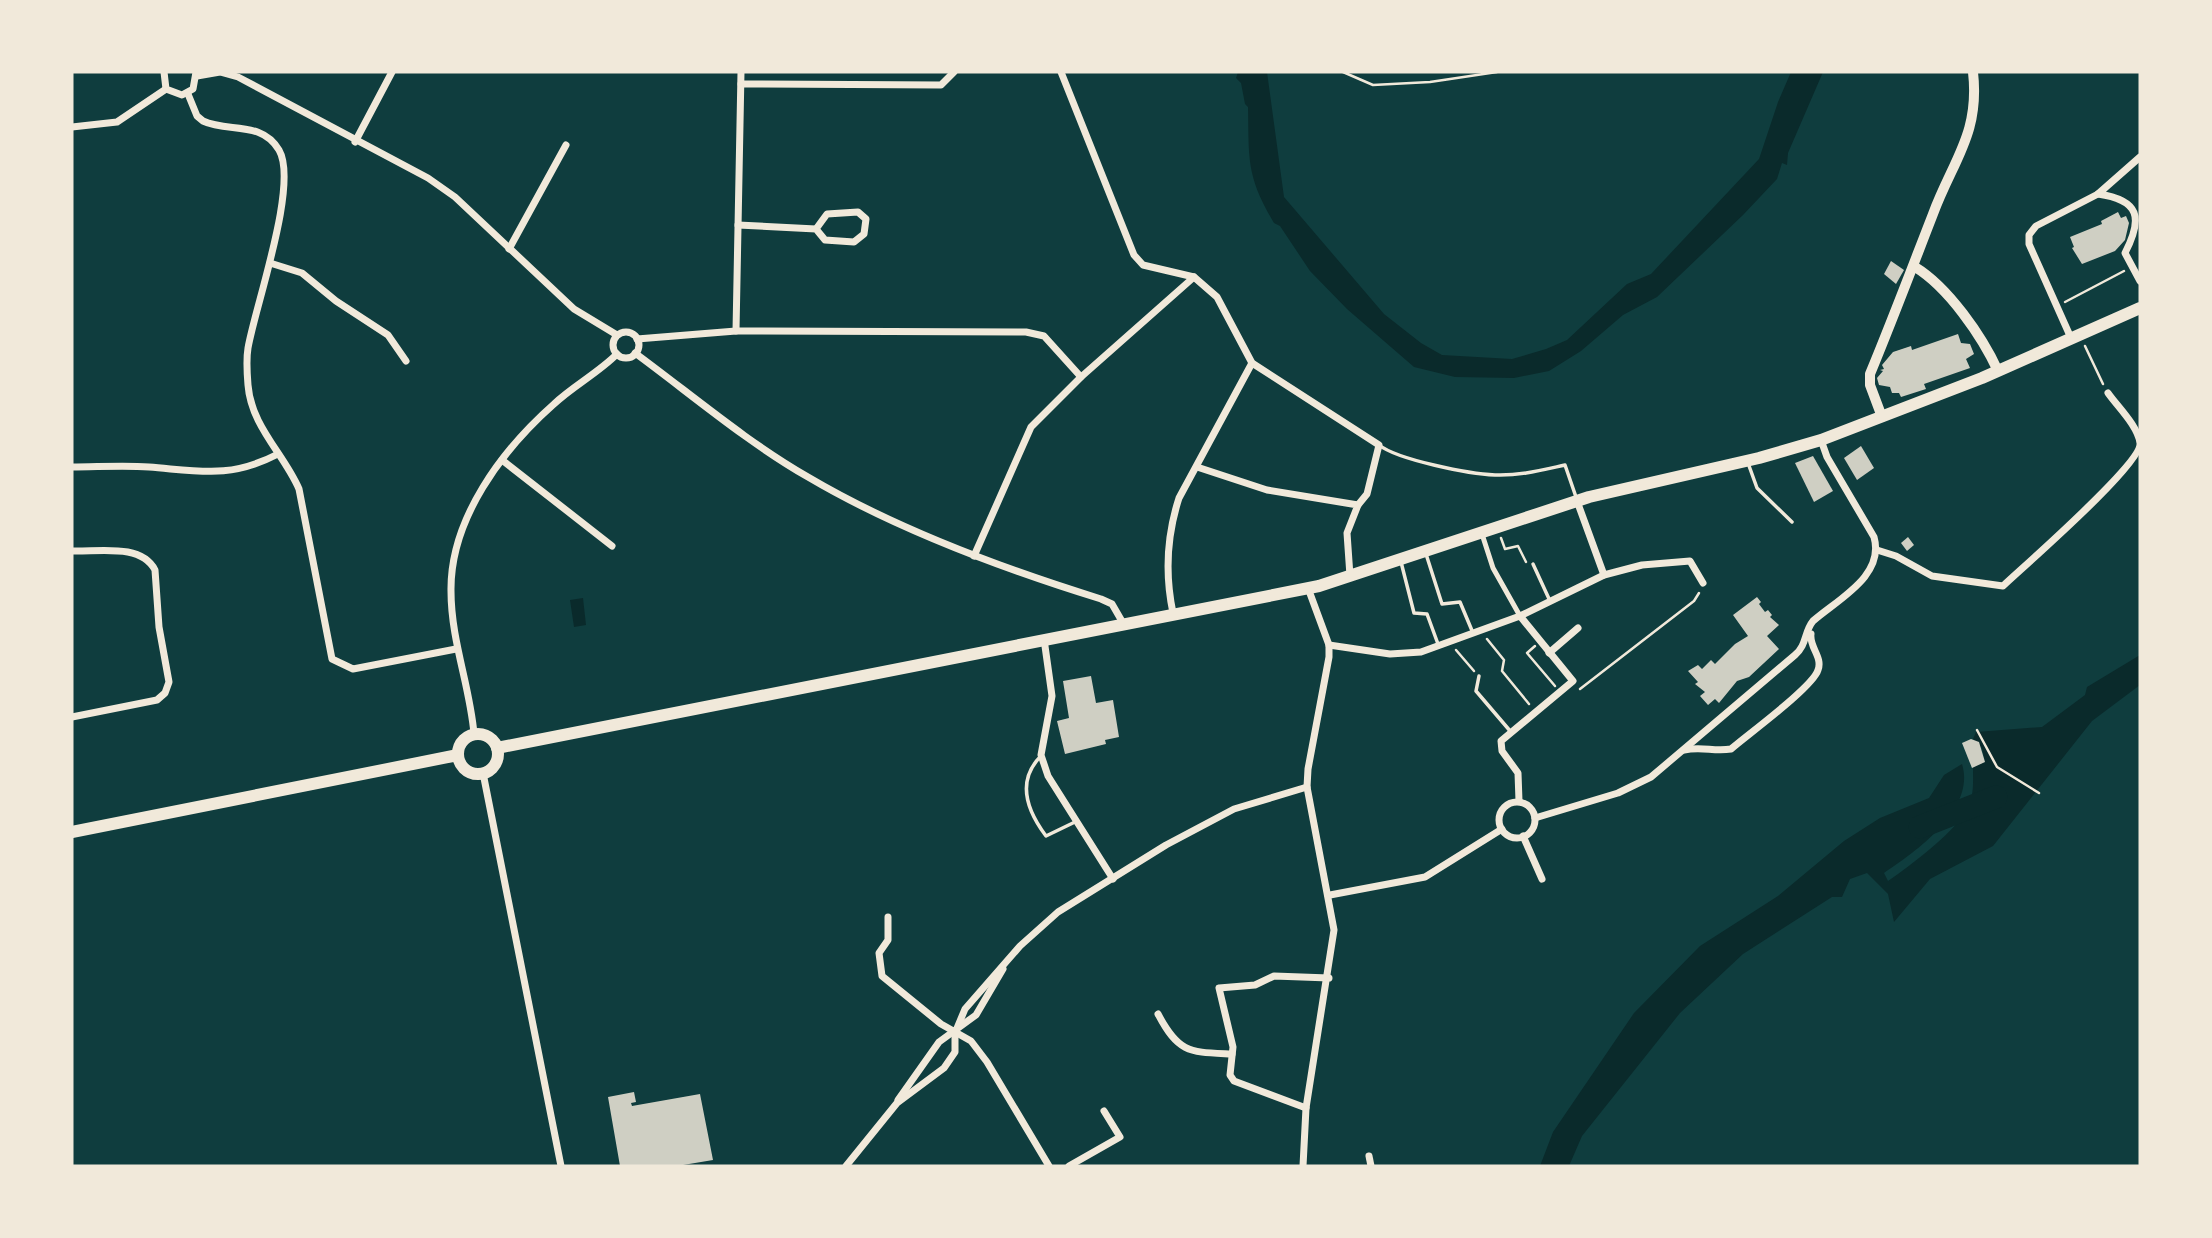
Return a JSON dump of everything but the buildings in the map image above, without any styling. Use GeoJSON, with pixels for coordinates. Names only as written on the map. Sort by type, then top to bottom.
{"type":"FeatureCollection","features":[{"type":"Feature","properties":{"kind":"main road"},"geometry":{"type":"LineString","coordinates":[[1882,418],[1870,385],[1870,374],[1898,300],[1914,267],[1933,212],[1971,129],[1974,113],[1973,72]]}},
{"type":"Feature","properties":{"kind":"main road"},"geometry":{"type":"LineString","coordinates":[[1914,267],[1934,283],[1984,341],[1998,371]]}},
{"type":"Feature","properties":{"kind":"main road"},"geometry":{"type":"LineString","coordinates":[[497,748],[1308,588],[1482,534],[1577,501],[1747,461],[1821,440],[1998,371],[2140,308]]}},
{"type":"Feature","properties":{"kind":"main road"},"geometry":{"type":"LineString","coordinates":[[474,734],[486,735],[497,748],[497,761],[483,774],[469,772],[460,762],[458,755],[460,744],[474,734]]}},
{"type":"Feature","properties":{"kind":"main road"},"geometry":{"type":"LineString","coordinates":[[72,832],[458,755]]}},
{"type":"Feature","properties":{"kind":"street"},"geometry":{"type":"LineString","coordinates":[[164,72],[166,89]]}},
{"type":"Feature","properties":{"kind":"street"},"geometry":{"type":"LineString","coordinates":[[355,142],[393,72]]}},
{"type":"Feature","properties":{"kind":"street"},"geometry":{"type":"LineString","coordinates":[[736,331],[741,72]]}},
{"type":"Feature","properties":{"kind":"street"},"geometry":{"type":"LineString","coordinates":[[741,84],[941,85],[954,72]]}},
{"type":"Feature","properties":{"kind":"street"},"geometry":{"type":"LineString","coordinates":[[1061,72],[1134,256],[1143,265],[1194,277],[1217,297],[1232,320],[1252,363],[1379,445],[1367,494],[1358,505],[1347,533],[1350,576]]}},
{"type":"Feature","properties":{"kind":"street"},"geometry":{"type":"LineString","coordinates":[[166,89],[176,95],[188,93],[194,89],[197,74],[228,73],[428,178],[455,197],[574,309],[617,335]]}},
{"type":"Feature","properties":{"kind":"street"},"geometry":{"type":"LineString","coordinates":[[72,127],[117,122],[166,89]]}},
{"type":"Feature","properties":{"kind":"street"},"geometry":{"type":"LineString","coordinates":[[188,93],[197,116],[203,121],[249,128],[262,134],[279,150],[286,174],[270,263],[247,350],[248,390],[263,433],[291,471],[299,489],[332,659],[353,669],[456,649]]}},
{"type":"Feature","properties":{"kind":"street"},"geometry":{"type":"LineString","coordinates":[[509,249],[566,145]]}},
{"type":"Feature","properties":{"kind":"street"},"geometry":{"type":"LineString","coordinates":[[2075,336],[2057,306],[2029,244],[2029,236],[2036,226],[2098,194],[2140,157]]}},
{"type":"Feature","properties":{"kind":"street"},"geometry":{"type":"LineString","coordinates":[[2098,194],[2128,203],[2135,212],[2138,223],[2125,253],[2140,281]]}},
{"type":"Feature","properties":{"kind":"street"},"geometry":{"type":"LineString","coordinates":[[738,225],[816,229],[825,240],[854,242],[864,234],[866,219],[858,212],[827,214],[816,229]]}},
{"type":"Feature","properties":{"kind":"street"},"geometry":{"type":"LineString","coordinates":[[270,263],[302,273],[336,301],[388,335],[406,361]]}},
{"type":"Feature","properties":{"kind":"street"},"geometry":{"type":"LineString","coordinates":[[974,556],[1031,427],[1081,377],[1194,277]]}},
{"type":"Feature","properties":{"kind":"street"},"geometry":{"type":"LineString","coordinates":[[635,353],[625,358],[617,354],[612,343],[617,335],[628,332],[637,339],[736,331],[1026,332],[1044,337],[1081,377]]}},
{"type":"Feature","properties":{"kind":"street"},"geometry":{"type":"LineString","coordinates":[[635,353],[637,339]]}},
{"type":"Feature","properties":{"kind":"street"},"geometry":{"type":"LineString","coordinates":[[635,353],[806,477],[974,556],[1112,604],[1123,624]]}},
{"type":"Feature","properties":{"kind":"street"},"geometry":{"type":"LineString","coordinates":[[474,734],[456,649],[450,590],[455,550],[465,523],[502,460],[555,402],[617,354]]}},
{"type":"Feature","properties":{"kind":"street"},"geometry":{"type":"LineString","coordinates":[[1173,614],[1168,579],[1172,520],[1180,498],[1252,363]]}},
{"type":"Feature","properties":{"kind":"street"},"geometry":{"type":"LineString","coordinates":[[1877,550],[1896,556],[1932,576],[2003,586],[2112,483],[2134,458],[2139,448],[2137,435],[2108,393]]}},
{"type":"Feature","properties":{"kind":"street"},"geometry":{"type":"LineString","coordinates":[[1535,818],[1638,785],[1684,750],[1802,649],[1808,626],[1864,578],[1877,550],[1868,522],[1827,457],[1821,440]]}},
{"type":"Feature","properties":{"kind":"street"},"geometry":{"type":"LineString","coordinates":[[72,467],[147,467],[208,473],[251,468],[278,454]]}},
{"type":"Feature","properties":{"kind":"street"},"geometry":{"type":"LineString","coordinates":[[502,460],[611,546]]}},
{"type":"Feature","properties":{"kind":"street"},"geometry":{"type":"LineString","coordinates":[[1197,467],[1267,490],[1358,505]]}},
{"type":"Feature","properties":{"kind":"street"},"geometry":{"type":"LineString","coordinates":[[1577,501],[1605,575]]}},
{"type":"Feature","properties":{"kind":"street"},"geometry":{"type":"LineString","coordinates":[[1482,534],[1493,568],[1520,617],[1573,681],[1501,741],[1502,751],[1518,773],[1519,801]]}},
{"type":"Feature","properties":{"kind":"street"},"geometry":{"type":"LineString","coordinates":[[72,551],[134,552],[151,562],[155,570],[157,610],[169,682],[165,693],[157,700],[72,718]]}},
{"type":"Feature","properties":{"kind":"street"},"geometry":{"type":"LineString","coordinates":[[1329,645],[1390,654],[1421,652],[1520,617],[1605,575],[1642,565],[1690,561],[1703,583]]}},
{"type":"Feature","properties":{"kind":"street"},"geometry":{"type":"LineString","coordinates":[[1303,1166],[1306,1108],[1335,930],[1307,787],[1329,645],[1308,588]]}},
{"type":"Feature","properties":{"kind":"street"},"geometry":{"type":"LineString","coordinates":[[1684,750],[1702,746],[1718,751],[1731,749],[1814,678],[1819,662],[1810,642],[1813,621]]}},
{"type":"Feature","properties":{"kind":"street"},"geometry":{"type":"LineString","coordinates":[[1549,653],[1578,628]]}},
{"type":"Feature","properties":{"kind":"street"},"geometry":{"type":"LineString","coordinates":[[1044,639],[1052,696],[1041,755],[1048,776],[1113,879]]}},
{"type":"Feature","properties":{"kind":"street"},"geometry":{"type":"LineString","coordinates":[[483,774],[561,1166]]}},
{"type":"Feature","properties":{"kind":"street"},"geometry":{"type":"LineString","coordinates":[[897,1103],[944,1068],[955,1052],[955,1033],[965,1009],[1020,946],[1058,912],[1166,845],[1234,809],[1307,787]]}},
{"type":"Feature","properties":{"kind":"street"},"geometry":{"type":"LineString","coordinates":[[1519,801],[1530,807],[1535,818],[1530,832],[1523,836],[1507,835],[1499,820],[1501,810],[1509,803],[1519,801]]}},
{"type":"Feature","properties":{"kind":"street"},"geometry":{"type":"LineString","coordinates":[[1330,895],[1426,877],[1502,830]]}},
{"type":"Feature","properties":{"kind":"street"},"geometry":{"type":"LineString","coordinates":[[1523,836],[1542,879]]}},
{"type":"Feature","properties":{"kind":"street"},"geometry":{"type":"LineString","coordinates":[[888,917],[888,940],[879,953],[882,976],[955,1033],[971,1041],[983,1055],[1049,1166]]}},
{"type":"Feature","properties":{"kind":"street"},"geometry":{"type":"LineString","coordinates":[[846,1166],[897,1103],[909,1081],[939,1042],[955,1033],[976,1015],[994,981],[1020,946]]}},
{"type":"Feature","properties":{"kind":"street"},"geometry":{"type":"LineString","coordinates":[[1306,1108],[1234,1081],[1230,1075],[1232,1054],[1219,988],[1255,985],[1274,976],[1329,978]]}},
{"type":"Feature","properties":{"kind":"street"},"geometry":{"type":"LineString","coordinates":[[1158,1014],[1170,1038],[1189,1052],[1232,1054]]}},
{"type":"Feature","properties":{"kind":"street"},"geometry":{"type":"LineString","coordinates":[[1069,1166],[1120,1137],[1104,1111]]}},
{"type":"Feature","properties":{"kind":"street"},"geometry":{"type":"LineString","coordinates":[[1369,1156],[1371,1166]]}},
{"type":"Feature","properties":{"kind":"lane"},"geometry":{"type":"LineString","coordinates":[[1379,445],[1426,463],[1494,475],[1532,473],[1565,465],[1577,501]]}},
{"type":"Feature","properties":{"kind":"lane"},"geometry":{"type":"LineString","coordinates":[[1747,461],[1756,488],[1792,522]]}},
{"type":"Feature","properties":{"kind":"lane"},"geometry":{"type":"LineString","coordinates":[[1425,552],[1442,604],[1460,602],[1478,634]]}},
{"type":"Feature","properties":{"kind":"lane"},"geometry":{"type":"LineString","coordinates":[[1400,560],[1414,612],[1427,614],[1439,646]]}},
{"type":"Feature","properties":{"kind":"lane"},"geometry":{"type":"LineString","coordinates":[[1533,564],[1550,601]]}},
{"type":"Feature","properties":{"kind":"lane"},"geometry":{"type":"LineString","coordinates":[[1479,677],[1476,691],[1511,732]]}},
{"type":"Feature","properties":{"kind":"lane"},"geometry":{"type":"LineString","coordinates":[[1041,755],[1035,762],[1025,793],[1030,815],[1046,835],[1077,821]]}},
{"type":"Feature","properties":{"kind":"path"},"geometry":{"type":"LineString","coordinates":[[1343,72],[1373,85],[1415,80],[1430,82],[1497,72]]}},
{"type":"Feature","properties":{"kind":"path"},"geometry":{"type":"LineString","coordinates":[[2057,306],[2107,282],[2132,265]]}},
{"type":"Feature","properties":{"kind":"path"},"geometry":{"type":"LineString","coordinates":[[2075,336],[2108,393]]}},
{"type":"Feature","properties":{"kind":"path"},"geometry":{"type":"LineString","coordinates":[[1502,527],[1504,534],[1500,536],[1505,549],[1518,546],[1527,562],[1533,564]]}},
{"type":"Feature","properties":{"kind":"path"},"geometry":{"type":"LineString","coordinates":[[1573,681],[1580,689],[1694,601],[1703,583]]}},
{"type":"Feature","properties":{"kind":"path"},"geometry":{"type":"LineString","coordinates":[[1478,634],[1504,660],[1502,671],[1531,706]]}},
{"type":"Feature","properties":{"kind":"path"},"geometry":{"type":"LineString","coordinates":[[1451,643],[1479,677]]}},
{"type":"Feature","properties":{"kind":"path"},"geometry":{"type":"LineString","coordinates":[[1539,643],[1527,653],[1559,691]]}},
{"type":"Feature","properties":{"kind":"path"},"geometry":{"type":"LineString","coordinates":[[1977,730],[1997,767],[2039,793]]}},
{"type":"Feature","properties":{"kind":"water"},"geometry":{"type":"Polygon","coordinates":[[[1238,72],[1267,72],[1284,197],[1384,314],[1421,343],[1442,355],[1512,359],[1567,340],[1627,284],[1651,274],[1759,159],[1791,72],[1823,72],[1788,153],[1787,165],[1782,163],[1777,179],[1743,215],[1657,297],[1623,315],[1581,351],[1549,371],[1514,378],[1455,377],[1414,367],[1347,309],[1310,271],[1280,226],[1274,223],[1258,192],[1249,154],[1248,107],[1241,83],[1236,78],[1238,72]]]}},
{"type":"Feature","properties":{"kind":"water"},"geometry":{"type":"Polygon","coordinates":[[[583,598],[586,625],[574,627],[570,600],[583,598]]]}},
{"type":"Feature","properties":{"kind":"water"},"geometry":{"type":"Polygon","coordinates":[[[2140,655],[2140,685],[2092,721],[1993,846],[1930,879],[1894,922],[1888,894],[1867,873],[1850,879],[1842,897],[1832,897],[1743,954],[1680,1013],[1582,1136],[1569,1166],[1540,1166],[1553,1132],[1634,1013],[1700,946],[1778,896],[1844,841],[1880,818],[1929,798],[1944,775],[1962,764],[1964,781],[1952,812],[1927,841],[1884,873],[1888,881],[1921,857],[1964,815],[1972,792],[1973,767],[1985,762],[1982,748],[1973,739],[1976,732],[2042,727],[2085,695],[2087,687],[2140,655]]]}},
{"type":"Feature","properties":{"kind":"waterway"},"geometry":{"type":"LineString","coordinates":[[1920,827],[1996,797]]}}]}
